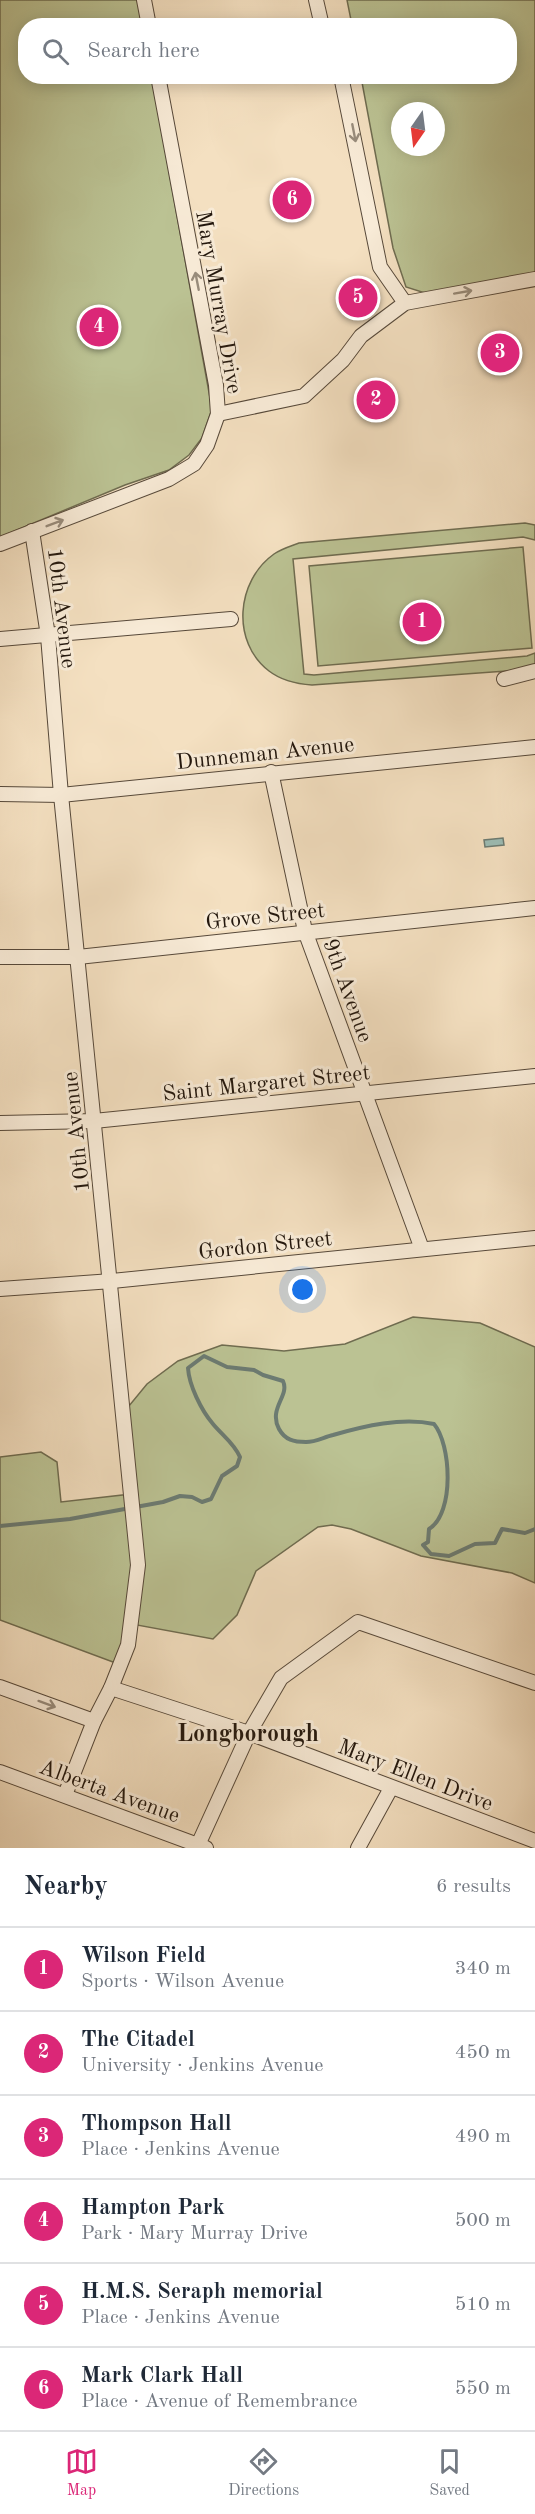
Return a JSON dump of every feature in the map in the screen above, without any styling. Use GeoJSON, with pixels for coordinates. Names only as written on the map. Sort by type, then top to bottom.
{"type":"FeatureCollection","features":[{"type":"Feature","properties":{"kind":"street"},"geometry":{"type":"LineString","coordinates":[[144,0],[147,18]]}},
{"type":"Feature","properties":{"kind":"street"},"geometry":{"type":"LineString","coordinates":[[316,0],[320,18]]}},
{"type":"Feature","properties":{"kind":"street","name":"Mary Murray Drive"},"geometry":{"type":"LineString","coordinates":[[0,544],[170,479],[194,464],[207,445],[218,414],[216,385],[160,84]]}},
{"type":"Feature","properties":{"kind":"street"},"geometry":{"type":"LineString","coordinates":[[343,84],[380,267],[405,303]]}},
{"type":"Feature","properties":{"kind":"street"},"geometry":{"type":"LineString","coordinates":[[218,414],[304,396],[343,360],[361,336],[405,303],[535,279]]}},
{"type":"Feature","properties":{"kind":"street","name":"10th Avenue"},"geometry":{"type":"LineString","coordinates":[[32,531],[48,636],[61,795],[112,1281],[138,1565],[128,1645],[111,1688],[94,1721],[65,1795]]}},
{"type":"Feature","properties":{"kind":"street"},"geometry":{"type":"LineString","coordinates":[[0,639],[231,619]]}},
{"type":"Feature","properties":{"kind":"street"},"geometry":{"type":"LineString","coordinates":[[504,679],[535,671]]}},
{"type":"Feature","properties":{"kind":"street","name":"Dunneman Avenue"},"geometry":{"type":"LineString","coordinates":[[0,794],[61,795],[535,747]]}},
{"type":"Feature","properties":{"kind":"street","name":"9th Avenue"},"geometry":{"type":"LineString","coordinates":[[271,772],[305,931],[422,1249]]}},
{"type":"Feature","properties":{"kind":"street","name":"Grove Street"},"geometry":{"type":"LineString","coordinates":[[0,957],[78,957],[535,908]]}},
{"type":"Feature","properties":{"kind":"street","name":"Saint Margaret Street"},"geometry":{"type":"LineString","coordinates":[[0,1123],[94,1121],[535,1076]]}},
{"type":"Feature","properties":{"kind":"street","name":"Gordon Street"},"geometry":{"type":"LineString","coordinates":[[0,1289],[112,1281],[535,1238]]}},
{"type":"Feature","properties":{"kind":"street"},"geometry":{"type":"LineString","coordinates":[[202,1846],[249,1732],[281,1678],[358,1622],[535,1683]]}},
{"type":"Feature","properties":{"kind":"street"},"geometry":{"type":"LineString","coordinates":[[0,1687],[94,1721]]}},
{"type":"Feature","properties":{"kind":"street","name":"Mary Ellen Drive"},"geometry":{"type":"LineString","coordinates":[[111,1688],[249,1732],[535,1841]]}},
{"type":"Feature","properties":{"kind":"street","name":"Alberta Avenue"},"geometry":{"type":"LineString","coordinates":[[0,1772],[202,1846]]}},
{"type":"Feature","properties":{"kind":"street"},"geometry":{"type":"LineString","coordinates":[[358,1848],[391,1788]]}},
{"type":"Feature","properties":{"kind":"green space"},"geometry":{"type":"Polygon","coordinates":[[[0,0],[139,0],[142,18],[18,18],[18,84],[153,84],[212,409],[202,438],[189,455],[169,470],[125,485],[0,537],[0,0]]]}},
{"type":"Feature","properties":{"kind":"green space"},"geometry":{"type":"Polygon","coordinates":[[[347,0],[535,0],[535,273],[425,293],[406,287],[393,248],[362,84],[517,84],[517,18],[351,18],[347,0]]]}},
{"type":"Feature","properties":{"kind":"green space"},"geometry":{"type":"Polygon","coordinates":[[[525,523],[535,525],[535,540],[523,537],[293,559],[304,674],[314,675],[527,656],[535,653],[535,669],[306,685],[284,680],[269,671],[257,659],[248,644],[243,612],[246,595],[261,566],[283,549],[299,543],[525,523]]]}},
{"type":"Feature","properties":{"kind":"green space"},"geometry":{"type":"Polygon","coordinates":[[[523,547],[532,648],[318,666],[309,566],[523,547]]]}},
{"type":"Feature","properties":{"kind":"green space"},"geometry":{"type":"Polygon","coordinates":[[[413,1317],[480,1323],[535,1347],[535,1583],[512,1573],[421,1556],[351,1529],[332,1525],[318,1527],[256,1571],[237,1615],[213,1639],[132,1624],[121,1665],[0,1620],[0,1457],[41,1452],[57,1462],[61,1502],[131,1494],[124,1412],[147,1384],[178,1361],[222,1345],[284,1351],[345,1344],[413,1317]]]}},
{"type":"Feature","properties":{"kind":"water"},"geometry":{"type":"Polygon","coordinates":[[[503,838],[504,845],[485,847],[484,840],[503,838]]]}},
{"type":"Feature","properties":{"kind":"waterway"},"geometry":{"type":"LineString","coordinates":[[0,1526],[70,1519],[163,1502],[180,1496],[192,1497],[202,1502],[211,1499],[222,1476],[237,1466],[240,1457],[200,1405],[193,1389],[188,1368],[204,1356],[227,1367],[254,1370],[283,1381],[284,1392],[277,1409],[276,1422],[284,1436],[294,1441],[313,1441],[383,1423],[434,1424],[444,1447],[448,1478],[443,1509],[437,1521],[429,1529],[428,1542],[423,1545],[431,1554],[449,1556],[475,1544],[495,1543],[502,1529],[525,1533],[535,1529]]}},
{"type":"Feature","properties":{"kind":"place","name":"Mark Clark Hall"},"geometry":{"type":"Point","coordinates":[292,200]}},
{"type":"Feature","properties":{"kind":"place","name":"H.M.S. Seraph memorial"},"geometry":{"type":"Point","coordinates":[358,298]}},
{"type":"Feature","properties":{"kind":"place","name":"Hampton Park"},"geometry":{"type":"Point","coordinates":[99,327]}},
{"type":"Feature","properties":{"kind":"place","name":"Thompson Hall"},"geometry":{"type":"Point","coordinates":[500,353]}},
{"type":"Feature","properties":{"kind":"place","name":"The Citadel"},"geometry":{"type":"Point","coordinates":[376,400]}},
{"type":"Feature","properties":{"kind":"place","name":"Wilson Field"},"geometry":{"type":"Point","coordinates":[422,622]}},
{"type":"Feature","properties":{"kind":"district","name":"Longborough"},"geometry":{"type":"Point","coordinates":[248,1733]}}]}
